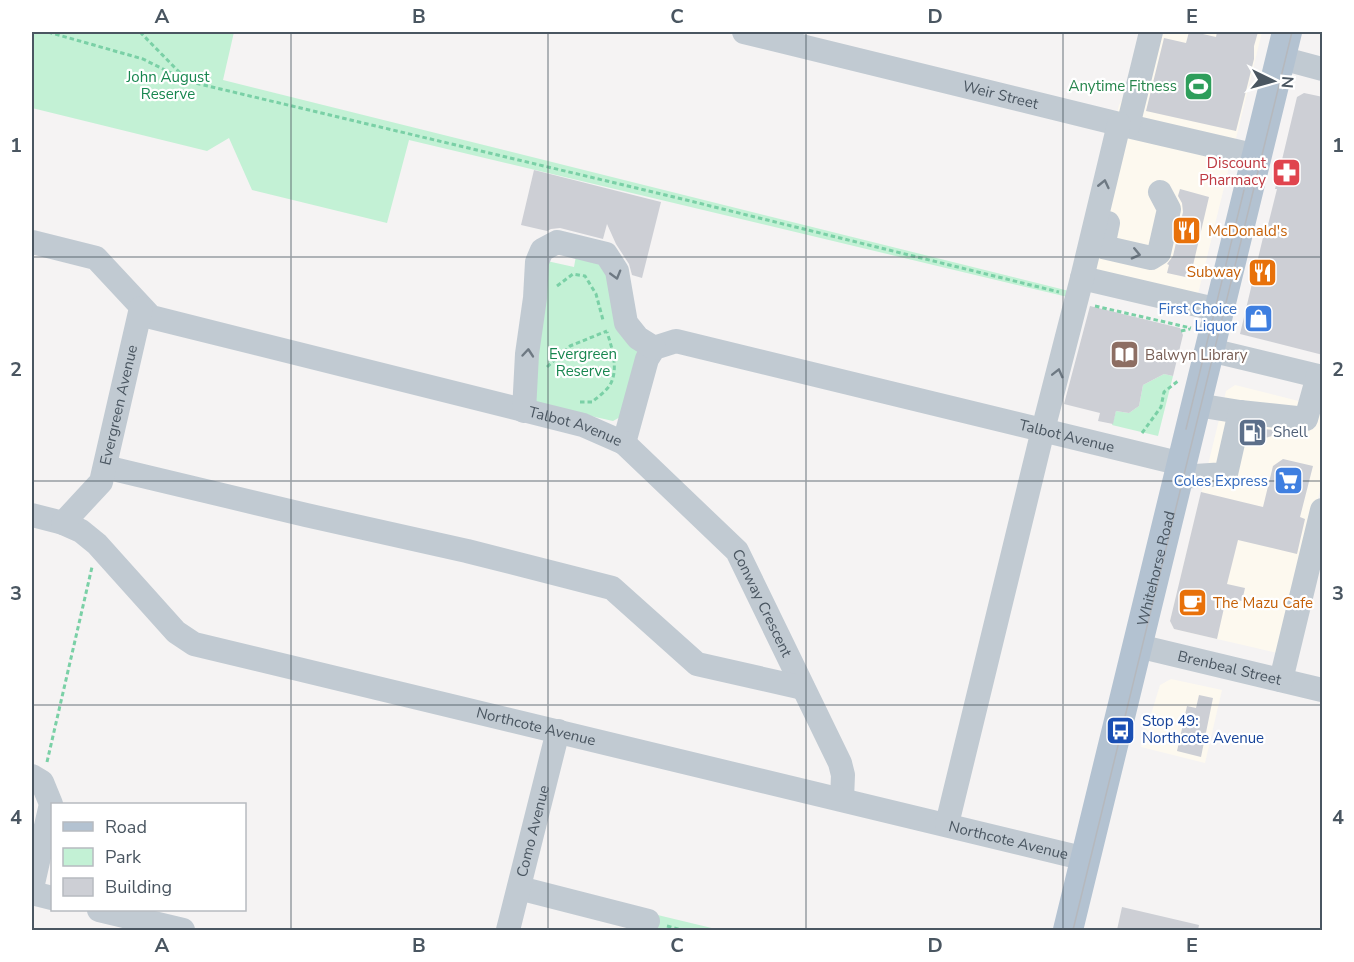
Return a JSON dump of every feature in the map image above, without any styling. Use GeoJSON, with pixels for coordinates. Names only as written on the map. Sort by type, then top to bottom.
{"type":"FeatureCollection","features":[{"type":"Feature","properties":{"kind":"main road","name":"Whitehorse Road"},"geometry":{"type":"LineString","coordinates":[[1068,930],[1284,45]]}},
{"type":"Feature","properties":{"kind":"street","name":"Weir Street"},"geometry":{"type":"LineString","coordinates":[[744,32],[1257,156]]}},
{"type":"Feature","properties":{"kind":"street"},"geometry":{"type":"LineString","coordinates":[[947,824],[1043,430],[1123,125],[1151,32]]}},
{"type":"Feature","properties":{"kind":"street"},"geometry":{"type":"LineString","coordinates":[[1284,45],[1323,69]]}},
{"type":"Feature","properties":{"kind":"street"},"geometry":{"type":"LineString","coordinates":[[1108,223],[1103,247],[1151,258],[1159,253],[1169,209],[1160,192]]}},
{"type":"Feature","properties":{"kind":"street","name":"Talbot Avenue"},"geometry":{"type":"LineString","coordinates":[[32,242],[96,258],[151,317],[525,403],[624,443],[647,359],[654,348],[676,341],[1130,451],[1180,470],[1226,474],[1240,412]]}},
{"type":"Feature","properties":{"kind":"street"},"geometry":{"type":"LineString","coordinates":[[525,403],[527,354],[535,298],[537,261],[542,250],[556,242],[606,254],[617,271],[612,325],[654,348]]}},
{"type":"Feature","properties":{"kind":"street"},"geometry":{"type":"LineString","coordinates":[[1080,287],[1219,310]]}},
{"type":"Feature","properties":{"kind":"street","name":"Evergreen Avenue"},"geometry":{"type":"LineString","coordinates":[[63,523],[101,482],[141,308]]}},
{"type":"Feature","properties":{"kind":"street"},"geometry":{"type":"LineString","coordinates":[[1197,405],[1306,419],[1320,376],[1210,350]]}},
{"type":"Feature","properties":{"kind":"street","name":"Conway Crescent"},"geometry":{"type":"LineString","coordinates":[[624,443],[738,551],[840,763],[843,776],[842,799]]}},
{"type":"Feature","properties":{"kind":"street"},"geometry":{"type":"LineString","coordinates":[[105,467],[467,551],[612,588],[698,664],[803,688]]}},
{"type":"Feature","properties":{"kind":"street"},"geometry":{"type":"LineString","coordinates":[[1281,680],[1323,510]]}},
{"type":"Feature","properties":{"kind":"street","name":"Northcote Avenue"},"geometry":{"type":"LineString","coordinates":[[32,515],[63,523],[81,531],[97,544],[176,632],[194,644],[1086,859]]}},
{"type":"Feature","properties":{"kind":"street","name":"Brenbeal Street"},"geometry":{"type":"LineString","coordinates":[[1138,646],[1323,690]]}},
{"type":"Feature","properties":{"kind":"street","name":"Como Avenue"},"geometry":{"type":"LineString","coordinates":[[508,930],[558,731]]}},
{"type":"Feature","properties":{"kind":"street"},"geometry":{"type":"LineString","coordinates":[[37,779],[51,804],[32,890],[51,898]]}},
{"type":"Feature","properties":{"kind":"street"},"geometry":{"type":"LineString","coordinates":[[519,888],[648,921]]}},
{"type":"Feature","properties":{"kind":"street"},"geometry":{"type":"LineString","coordinates":[[107,911],[183,930]]}},
{"type":"Feature","properties":{"kind":"path"},"geometry":{"type":"LineString","coordinates":[[48,32],[143,59],[187,81],[674,197],[1080,287],[1086,304],[1192,328],[1181,331]]}},
{"type":"Feature","properties":{"kind":"path"},"geometry":{"type":"LineString","coordinates":[[140,32],[187,81]]}},
{"type":"Feature","properties":{"kind":"path"},"geometry":{"type":"LineString","coordinates":[[554,288],[573,274],[585,276],[612,325],[614,375],[609,387],[592,402],[571,402]]}},
{"type":"Feature","properties":{"kind":"path"},"geometry":{"type":"LineString","coordinates":[[525,403],[546,367],[570,346],[612,325]]}},
{"type":"Feature","properties":{"kind":"path"},"geometry":{"type":"LineString","coordinates":[[1130,451],[1161,407],[1164,392],[1180,380]]}},
{"type":"Feature","properties":{"kind":"path"},"geometry":{"type":"LineString","coordinates":[[37,779],[97,544]]}},
{"type":"Feature","properties":{"kind":"shaded area"},"geometry":{"type":"Polygon","coordinates":[[[1159,32],[1262,32],[1197,298],[1079,271],[1119,105],[1159,32]]]}},
{"type":"Feature","properties":{"kind":"shaded area"},"geometry":{"type":"Polygon","coordinates":[[[1235,385],[1322,407],[1322,483],[1314,515],[1290,656],[1174,629],[1170,621],[1226,391],[1235,385]]]}},
{"type":"Feature","properties":{"kind":"shaded area"},"geometry":{"type":"Polygon","coordinates":[[[1171,679],[1222,690],[1205,763],[1141,747],[1160,685],[1171,679]]]}},
{"type":"Feature","properties":{"kind":"green space","name":"John August Reserve"},"geometry":{"type":"Polygon","coordinates":[[[32,32],[234,32],[223,80],[1073,292],[1072,298],[409,140],[387,223],[252,190],[229,138],[207,151],[32,108],[32,32]]]}},
{"type":"Feature","properties":{"kind":"green space","name":"Evergreen Reserve"},"geometry":{"type":"Polygon","coordinates":[[[576,256],[606,264],[640,352],[624,415],[613,421],[537,404],[533,391],[547,261],[574,267],[576,256]]]}},
{"type":"Feature","properties":{"kind":"green space"},"geometry":{"type":"Polygon","coordinates":[[[1164,374],[1173,376],[1158,436],[1112,425],[1116,411],[1129,413],[1139,406],[1143,385],[1164,374]]]}},
{"type":"Feature","properties":{"kind":"green space"},"geometry":{"type":"Polygon","coordinates":[[[641,911],[720,930],[636,930],[641,911]]]}},
{"type":"Feature","properties":{"kind":"building"},"geometry":{"type":"Polygon","coordinates":[[[1189,32],[1216,37],[1217,32],[1258,32],[1254,46],[1254,59],[1236,131],[1146,111],[1164,38],[1186,43],[1189,32]]]}},
{"type":"Feature","properties":{"kind":"building"},"geometry":{"type":"Polygon","coordinates":[[[1304,93],[1323,97],[1323,355],[1240,334],[1277,189],[1275,189],[1297,97],[1304,93]]]}},
{"type":"Feature","properties":{"kind":"building"},"geometry":{"type":"Polygon","coordinates":[[[534,170],[661,202],[642,278],[632,275],[629,264],[607,224],[603,239],[560,228],[547,231],[521,225],[534,170]]]}},
{"type":"Feature","properties":{"kind":"building"},"geometry":{"type":"Polygon","coordinates":[[[1180,189],[1209,197],[1190,278],[1167,273],[1169,265],[1167,264],[1173,256],[1183,212],[1178,196],[1180,189]]]}},
{"type":"Feature","properties":{"kind":"building","name":"Balwyn Library"},"geometry":{"type":"Polygon","coordinates":[[[1090,306],[1180,328],[1183,335],[1173,376],[1164,374],[1143,385],[1139,406],[1129,413],[1116,411],[1113,424],[1098,421],[1100,413],[1064,404],[1090,306]]]}},
{"type":"Feature","properties":{"kind":"building"},"geometry":{"type":"Polygon","coordinates":[[[1251,428],[1274,430],[1275,435],[1248,443],[1251,428]]]}},
{"type":"Feature","properties":{"kind":"building"},"geometry":{"type":"Polygon","coordinates":[[[1283,459],[1313,466],[1300,517],[1305,519],[1297,554],[1238,540],[1227,584],[1245,588],[1242,601],[1233,600],[1231,610],[1224,608],[1217,639],[1174,629],[1170,621],[1201,492],[1263,507],[1273,466],[1283,459]]]}},
{"type":"Feature","properties":{"kind":"building"},"geometry":{"type":"Polygon","coordinates":[[[1199,695],[1213,698],[1201,757],[1177,751],[1187,706],[1196,708],[1199,695]]]}},
{"type":"Feature","properties":{"kind":"building"},"geometry":{"type":"Polygon","coordinates":[[[1122,907],[1199,925],[1198,930],[1117,930],[1122,907]]]}},
{"type":"Feature","properties":{"kind":"tram line"},"geometry":{"type":"LineString","coordinates":[[1073,930],[1292,32]]}},
{"type":"Feature","properties":{"kind":"tram line"},"geometry":{"type":"LineString","coordinates":[[1186,429],[1244,190]]}},
{"type":"Feature","properties":{"kind":"place","name":"Anytime Fitness"},"geometry":{"type":"Point","coordinates":[1198,86]}},
{"type":"Feature","properties":{"kind":"place","name":"Discount Pharmacy"},"geometry":{"type":"Point","coordinates":[1287,172]}},
{"type":"Feature","properties":{"kind":"place","name":"McDonald's"},"geometry":{"type":"Point","coordinates":[1187,231]}},
{"type":"Feature","properties":{"kind":"place","name":"Subway"},"geometry":{"type":"Point","coordinates":[1262,272]}},
{"type":"Feature","properties":{"kind":"place","name":"First Choice Liquor"},"geometry":{"type":"Point","coordinates":[1258,318]}},
{"type":"Feature","properties":{"kind":"place","name":"Balwyn Library"},"geometry":{"type":"Point","coordinates":[1124,355]}},
{"type":"Feature","properties":{"kind":"place","name":"Shell"},"geometry":{"type":"Point","coordinates":[1252,432]}},
{"type":"Feature","properties":{"kind":"place","name":"Coles Express"},"geometry":{"type":"Point","coordinates":[1289,481]}},
{"type":"Feature","properties":{"kind":"place","name":"The Mazu Cafe"},"geometry":{"type":"Point","coordinates":[1192,603]}},
{"type":"Feature","properties":{"kind":"place","name":"Stop 49: Northcote Avenue"},"geometry":{"type":"Point","coordinates":[1121,730]}}]}
